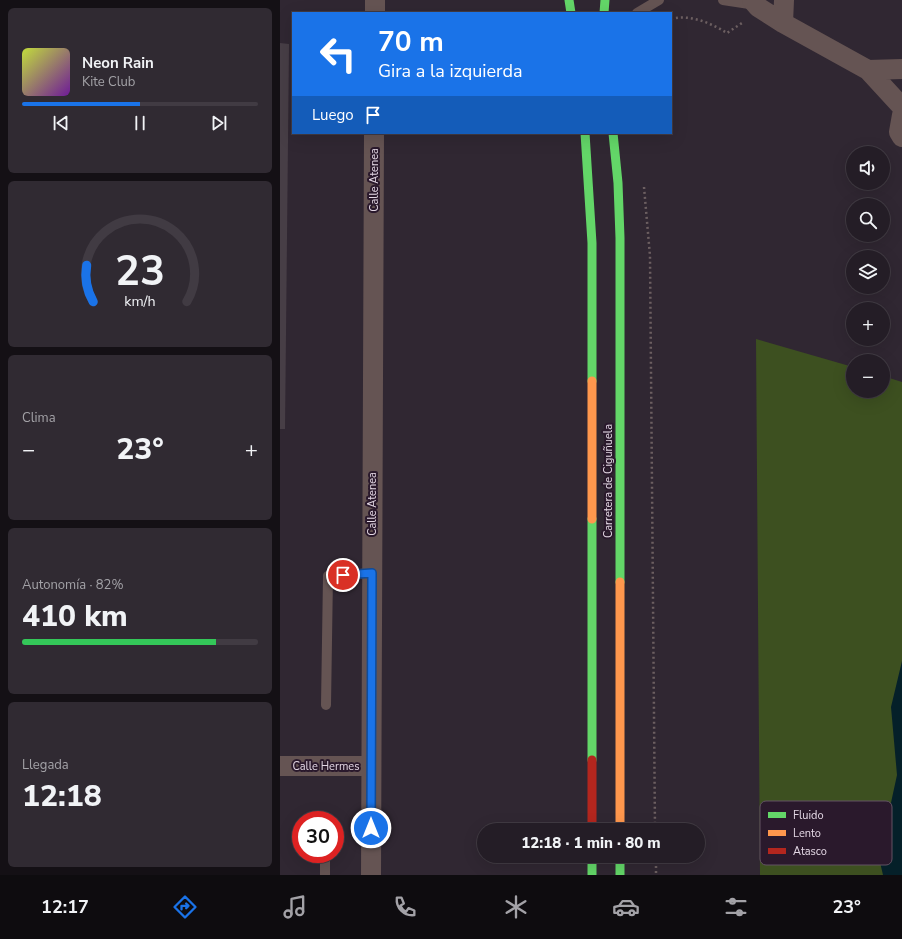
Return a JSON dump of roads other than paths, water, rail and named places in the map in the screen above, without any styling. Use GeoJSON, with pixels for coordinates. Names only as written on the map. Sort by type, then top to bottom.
{"type":"FeatureCollection","features":[{"type":"Feature","properties":{"kind":"street"},"geometry":{"type":"LineString","coordinates":[[375,0],[375,12]]}},
{"type":"Feature","properties":{"kind":"street"},"geometry":{"type":"LineString","coordinates":[[569,0],[571,12]]}},
{"type":"Feature","properties":{"kind":"street"},"geometry":{"type":"LineString","coordinates":[[604,12],[605,0]]}},
{"type":"Feature","properties":{"kind":"street"},"geometry":{"type":"LineString","coordinates":[[783,23],[784,0]]}},
{"type":"Feature","properties":{"kind":"street"},"geometry":{"type":"LineString","coordinates":[[755,3],[783,23],[868,70],[902,107]]}},
{"type":"Feature","properties":{"kind":"street"},"geometry":{"type":"LineString","coordinates":[[868,70],[902,69]]}},
{"type":"Feature","properties":{"kind":"street"},"geometry":{"type":"LineString","coordinates":[[902,115],[899,132],[902,137]]}},
{"type":"Feature","properties":{"kind":"street","name":"Calle Atenea"},"geometry":{"type":"LineString","coordinates":[[371,875],[374,134]]}},
{"type":"Feature","properties":{"kind":"street","name":"Carretera de Ciguñuela"},"geometry":{"type":"LineString","coordinates":[[585,134],[592,243],[592,823]]}},
{"type":"Feature","properties":{"kind":"street","name":"Carretera de Ciguñuela"},"geometry":{"type":"LineString","coordinates":[[613,134],[618,183],[620,238],[620,823]]}},
{"type":"Feature","properties":{"kind":"street","name":"Calle Hermes"},"geometry":{"type":"LineString","coordinates":[[280,766],[371,766]]}},
{"type":"Feature","properties":{"kind":"street"},"geometry":{"type":"LineString","coordinates":[[592,863],[592,875]]}},
{"type":"Feature","properties":{"kind":"street"},"geometry":{"type":"LineString","coordinates":[[620,863],[620,875]]}},
{"type":"Feature","properties":{"kind":"lane"},"geometry":{"type":"LineString","coordinates":[[639,12],[659,0]]}},
{"type":"Feature","properties":{"kind":"lane"},"geometry":{"type":"LineString","coordinates":[[723,0],[755,3]]}},
{"type":"Feature","properties":{"kind":"lane"},"geometry":{"type":"LineString","coordinates":[[326,706],[328,576],[372,573]]}},
{"type":"Feature","properties":{"kind":"lane"},"geometry":{"type":"LineString","coordinates":[[325,863],[325,875]]}},
{"type":"Feature","properties":{"kind":"water"},"geometry":{"type":"Polygon","coordinates":[[[902,661],[902,875],[883,875],[881,865],[892,865],[891,801],[897,775],[891,707],[902,661]]]}}]}
